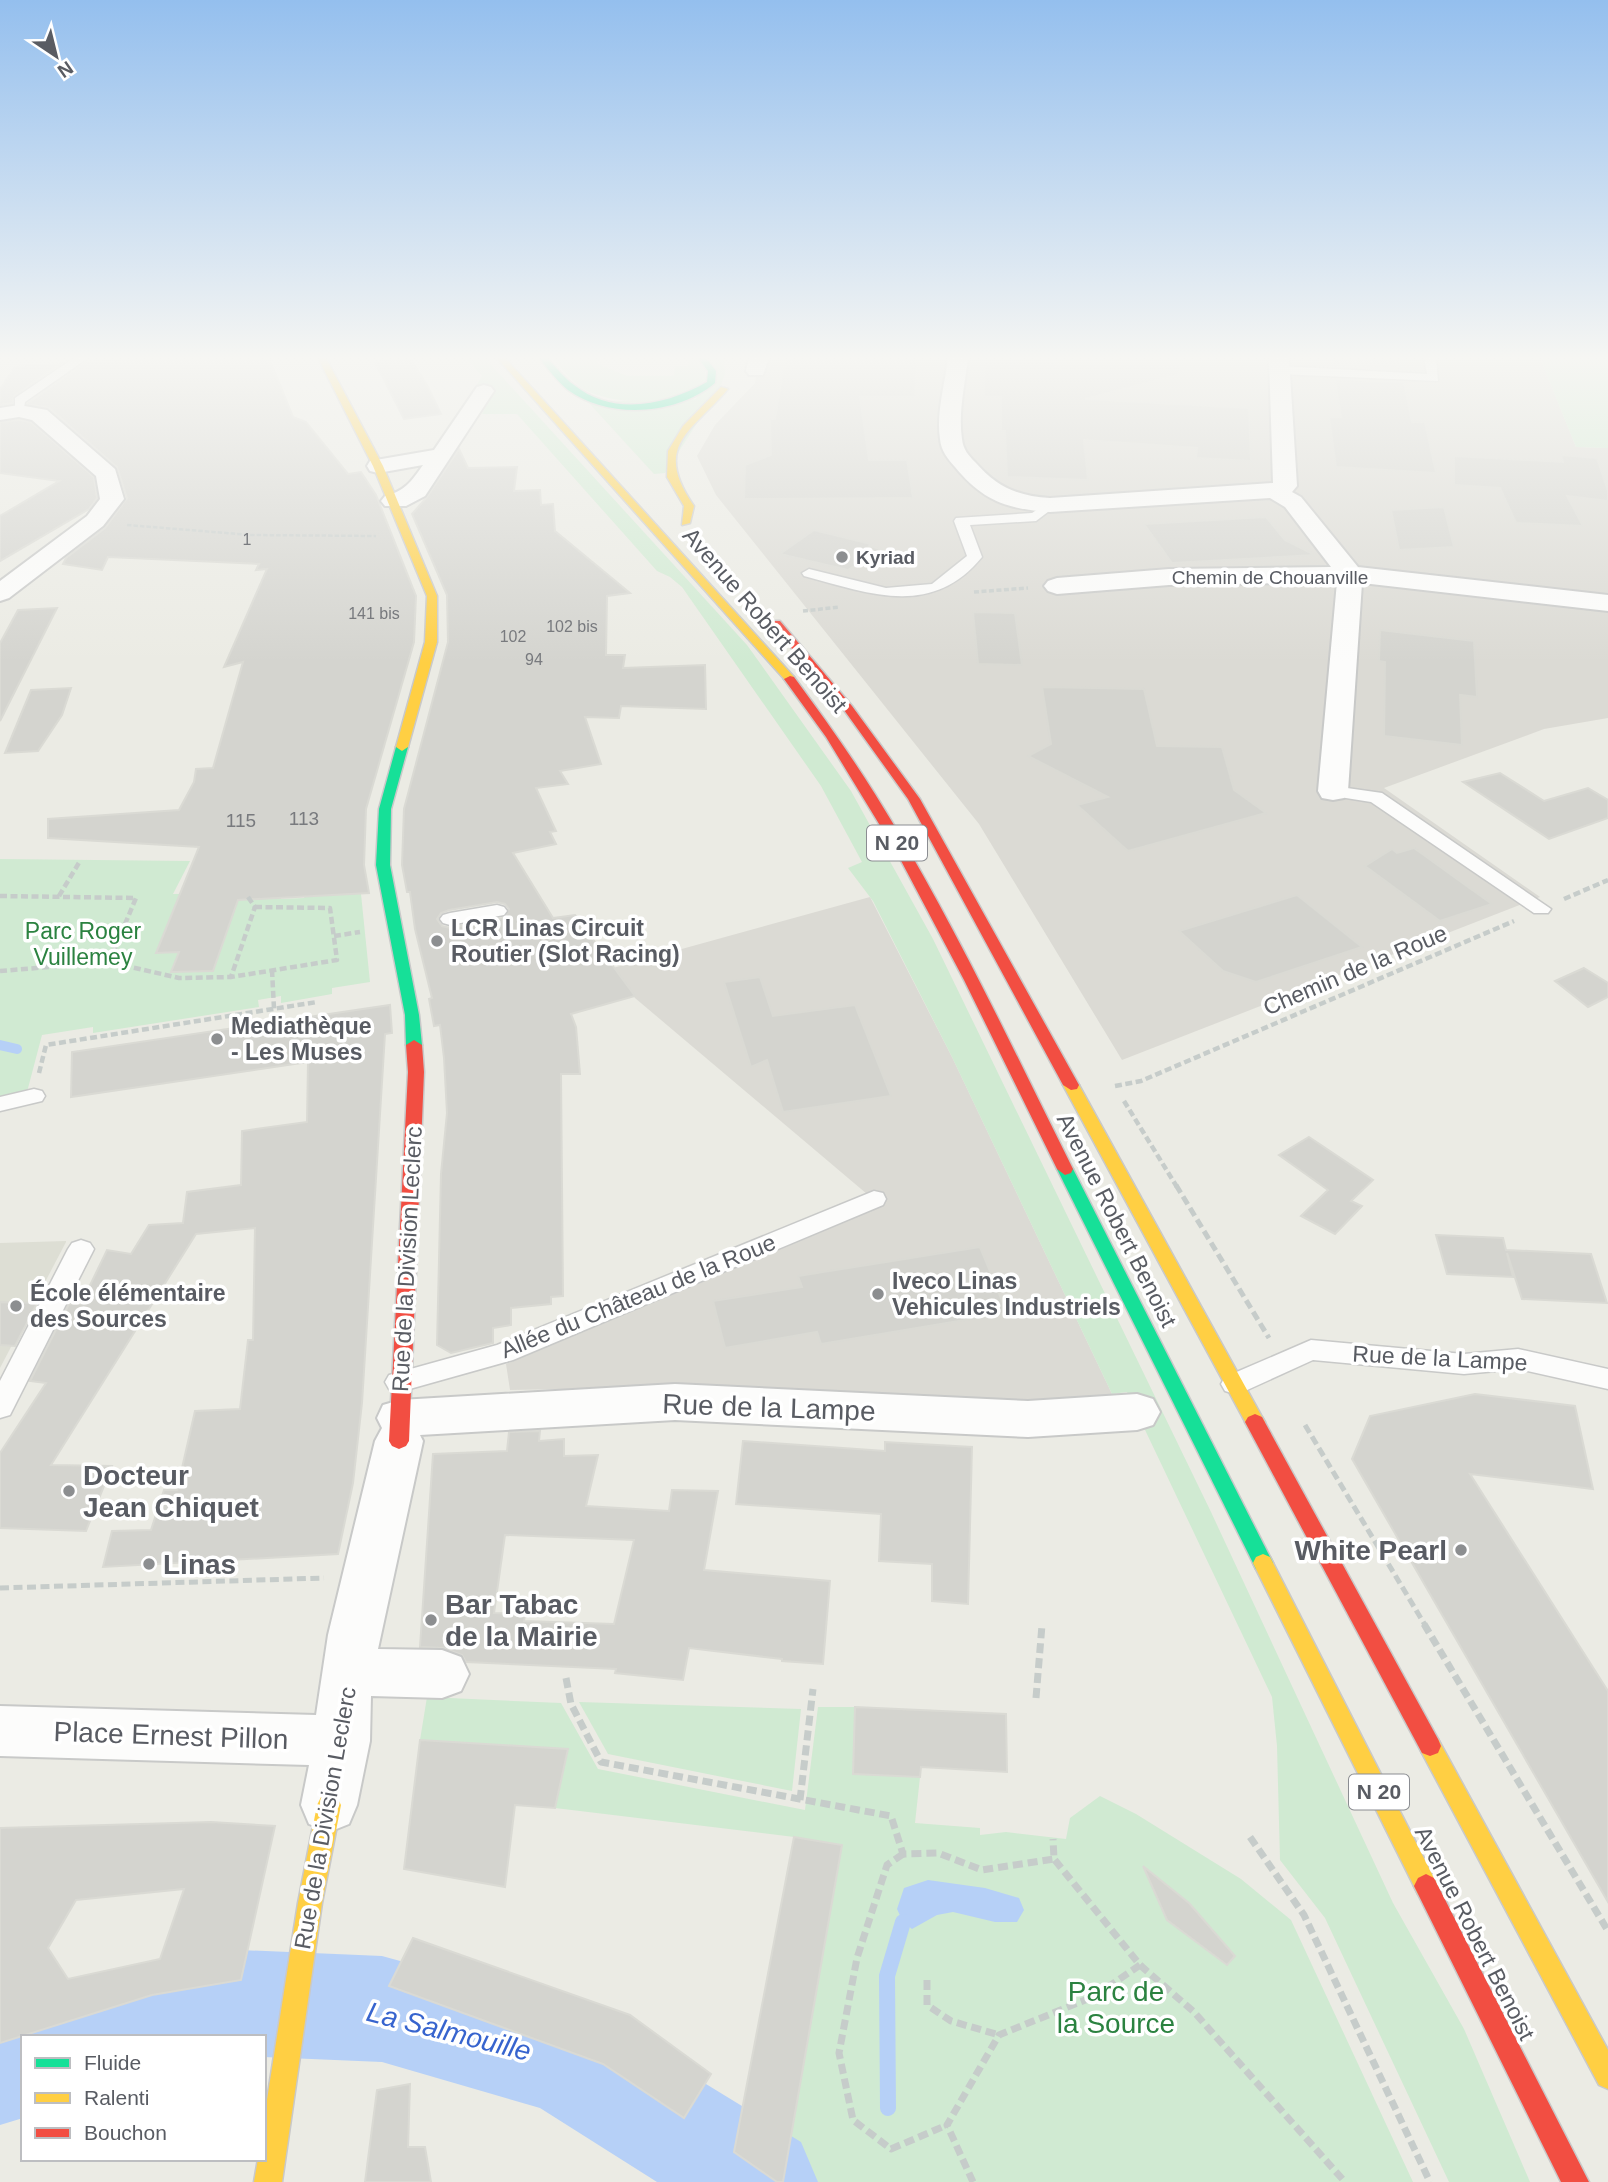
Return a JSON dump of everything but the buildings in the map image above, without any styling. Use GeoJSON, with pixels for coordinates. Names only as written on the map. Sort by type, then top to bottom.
{"type":"FeatureCollection","features":[{"type":"Feature","properties":{"kind":"main road","name":"Rue de la Division Leclerc"},"geometry":{"type":"LineString","coordinates":[[375,460],[432,596],[430,642],[385,809],[383,865],[412,1015],[416,1072],[399,1414]]}},
{"type":"Feature","properties":{"kind":"main road","name":"Avenue Robert Benoist"},"geometry":{"type":"LineString","coordinates":[[593,460],[781,667],[833,735],[878,807],[981,1002],[1575,2182]]}},
{"type":"Feature","properties":{"kind":"main road","name":"Avenue Robert Benoist"},"geometry":{"type":"LineString","coordinates":[[667,504],[690,528],[690,506],[672,477],[671,460]]}},
{"type":"Feature","properties":{"kind":"main road","name":"Avenue Robert Benoist"},"geometry":{"type":"LineString","coordinates":[[767,613],[868,730],[914,799],[1235,1384],[1608,2076]]}},
{"type":"Feature","properties":{"kind":"main road","name":"Rue de la Division Leclerc"},"geometry":{"type":"LineString","coordinates":[[268,2182],[310,1903],[329,1805]]}},
{"type":"Feature","properties":{"kind":"street"},"geometry":{"type":"LineString","coordinates":[[0,593],[95,521],[112,499],[107,474],[91,460]]}},
{"type":"Feature","properties":{"kind":"street"},"geometry":{"type":"LineString","coordinates":[[378,466],[413,460]]}},
{"type":"Feature","properties":{"kind":"street"},"geometry":{"type":"LineString","coordinates":[[393,501],[406,499],[417,491],[438,460]]}},
{"type":"Feature","properties":{"kind":"street"},"geometry":{"type":"LineString","coordinates":[[962,460],[983,486],[995,494],[1028,504],[1049,505],[1274,491],[1285,486],[1284,460]]}},
{"type":"Feature","properties":{"kind":"street"},"geometry":{"type":"LineString","coordinates":[[1274,491],[1293,502],[1350,574],[1333,791]]}},
{"type":"Feature","properties":{"kind":"street","name":"Chemin de Chouanville"},"geometry":{"type":"LineString","coordinates":[[1057,586],[1168,577],[1350,574],[1608,603]]}},
{"type":"Feature","properties":{"kind":"street","name":"Rue de la Lampe"},"geometry":{"type":"LineString","coordinates":[[399,1414],[675,1402],[1028,1419],[1137,1412]]}},
{"type":"Feature","properties":{"kind":"street","name":"Rue de la Division Leclerc"},"geometry":{"type":"LineString","coordinates":[[329,1805],[342,1741],[343,1705],[354,1635],[399,1414]]}},
{"type":"Feature","properties":{"kind":"street"},"geometry":{"type":"LineString","coordinates":[[349,1672],[442,1674]]}},
{"type":"Feature","properties":{"kind":"street","name":"Place Ernest Pillon"},"geometry":{"type":"LineString","coordinates":[[0,1731],[342,1741]]}},
{"type":"Feature","properties":{"kind":"lane"},"geometry":{"type":"LineString","coordinates":[[809,573],[886,593],[936,588],[975,557],[961,521],[1036,517],[1049,505]]}},
{"type":"Feature","properties":{"kind":"lane"},"geometry":{"type":"LineString","coordinates":[[1333,791],[1376,797],[1541,909]]}},
{"type":"Feature","properties":{"kind":"lane"},"geometry":{"type":"LineString","coordinates":[[450,919],[497,911]]}},
{"type":"Feature","properties":{"kind":"lane"},"geometry":{"type":"LineString","coordinates":[[0,1104],[34,1096]]}},
{"type":"Feature","properties":{"kind":"lane","name":"Allée du Château de la Roue"},"geometry":{"type":"LineString","coordinates":[[399,1414],[504,1353],[874,1199]]}},
{"type":"Feature","properties":{"kind":"lane"},"geometry":{"type":"LineString","coordinates":[[0,1407],[81,1249]]}},
{"type":"Feature","properties":{"kind":"lane","name":"Rue de la Lampe"},"geometry":{"type":"LineString","coordinates":[[1235,1384],[1311,1350],[1464,1364],[1518,1359],[1608,1379]]}},
{"type":"Feature","properties":{"kind":"path"},"geometry":{"type":"LineString","coordinates":[[95,521],[187,532],[289,537],[406,535]]}},
{"type":"Feature","properties":{"kind":"path"},"geometry":{"type":"LineString","coordinates":[[965,593],[1057,586]]}},
{"type":"Feature","properties":{"kind":"path"},"geometry":{"type":"LineString","coordinates":[[806,622],[799,611],[841,607]]}},
{"type":"Feature","properties":{"kind":"path"},"geometry":{"type":"LineString","coordinates":[[59,897],[80,861]]}},
{"type":"Feature","properties":{"kind":"path","name":"Chemin de la Roue"},"geometry":{"type":"LineString","coordinates":[[1285,1363],[1115,1086],[1141,1081],[1608,880]]}},
{"type":"Feature","properties":{"kind":"path"},"geometry":{"type":"LineString","coordinates":[[0,896],[137,896],[109,962]]}},
{"type":"Feature","properties":{"kind":"path"},"geometry":{"type":"LineString","coordinates":[[248,897],[255,907]]}},
{"type":"Feature","properties":{"kind":"path"},"geometry":{"type":"LineString","coordinates":[[0,971],[109,962],[178,978],[230,976],[337,960],[330,908],[255,907]]}},
{"type":"Feature","properties":{"kind":"path"},"geometry":{"type":"LineString","coordinates":[[230,976],[255,907]]}},
{"type":"Feature","properties":{"kind":"path"},"geometry":{"type":"LineString","coordinates":[[272,970],[274,1009]]}},
{"type":"Feature","properties":{"kind":"path"},"geometry":{"type":"LineString","coordinates":[[46,1045],[317,1002]]}},
{"type":"Feature","properties":{"kind":"path"},"geometry":{"type":"LineString","coordinates":[[1285,1363],[1289,1398],[1608,1931]]}},
{"type":"Feature","properties":{"kind":"path"},"geometry":{"type":"LineString","coordinates":[[0,1588],[328,1578],[367,1580]]}},
{"type":"Feature","properties":{"kind":"path"},"geometry":{"type":"LineString","coordinates":[[1037,1698],[1042,1625]]}},
{"type":"Feature","properties":{"kind":"path"},"geometry":{"type":"LineString","coordinates":[[566,1678],[571,1704],[601,1762],[891,1816],[903,1854]]}},
{"type":"Feature","properties":{"kind":"path"},"geometry":{"type":"LineString","coordinates":[[800,1800],[813,1689]]}},
{"type":"Feature","properties":{"kind":"path"},"geometry":{"type":"LineString","coordinates":[[1250,1837],[1304,1915],[1430,2182]]}},
{"type":"Feature","properties":{"kind":"path"},"geometry":{"type":"LineString","coordinates":[[1053,1839],[1054,1859],[1139,1965],[1194,2012],[1345,2182]]}},
{"type":"Feature","properties":{"kind":"path"},"geometry":{"type":"LineString","coordinates":[[1054,1859],[982,1870],[938,1853],[903,1854],[887,1866],[861,1945],[839,2053],[853,2120],[891,2149],[947,2125],[999,2035],[1095,1996],[1139,1965]]}},
{"type":"Feature","properties":{"kind":"path"},"geometry":{"type":"LineString","coordinates":[[927,1980],[927,2005],[951,2021],[999,2035]]}},
{"type":"Feature","properties":{"kind":"path"},"geometry":{"type":"LineString","coordinates":[[947,2125],[972,2182]]}},
{"type":"Feature","properties":{"kind":"shaded area"},"geometry":{"type":"Polygon","coordinates":[[[699,460],[1608,460],[1608,718],[1544,729],[1384,788],[1540,897],[1122,1060],[979,824],[716,495],[699,460]]]}},
{"type":"Feature","properties":{"kind":"shaded area"},"geometry":{"type":"Polygon","coordinates":[[[870,897],[952,1057],[1112,1394],[1065,1402],[725,1386],[510,1390],[506,1364],[880,1205],[635,998],[613,968],[870,897]]]}},
{"type":"Feature","properties":{"kind":"shaded area","name":"École élémentaire des Sources"},"geometry":{"type":"Polygon","coordinates":[[[66,1242],[0,1368],[0,1243],[66,1242]]]}},
{"type":"Feature","properties":{"kind":"green space"},"geometry":{"type":"Polygon","coordinates":[[[558,460],[578,460],[747,645],[851,791],[933,939],[1211,1512],[1393,1903],[1464,2029],[1530,2182],[1449,2182],[1325,1918],[1280,1860],[1277,1746],[1272,1697],[1127,1392],[1112,1394],[952,1057],[873,901],[848,868],[862,862],[821,786],[682,587],[657,571],[558,460]]]}},
{"type":"Feature","properties":{"kind":"green space"},"geometry":{"type":"Polygon","coordinates":[[[641,460],[673,460],[665,473],[654,474],[641,460]]]}},
{"type":"Feature","properties":{"kind":"green space","name":"Parc Roger Vuillemey"},"geometry":{"type":"Polygon","coordinates":[[[0,859],[190,861],[173,894],[254,893],[281,896],[281,899],[304,898],[305,895],[361,894],[370,982],[332,988],[332,994],[281,1003],[281,996],[258,1000],[259,1007],[93,1033],[93,1027],[42,1035],[27,1092],[0,1098],[0,859]]]}},
{"type":"Feature","properties":{"kind":"green space","name":"Parc de la Source"},"geometry":{"type":"Polygon","coordinates":[[[427,1697],[561,1703],[598,1769],[805,1810],[818,1707],[855,1707],[853,1774],[920,1777],[915,1823],[980,1828],[980,1835],[1006,1832],[1066,1839],[1070,1818],[1100,1796],[1136,1814],[1241,1879],[1291,1920],[1413,2182],[783,2182],[794,1837],[555,1808],[567,1750],[420,1740],[427,1697]]]}},
{"type":"Feature","properties":{"kind":"green space"},"geometry":{"type":"Polygon","coordinates":[[[579,1702],[801,1709],[792,1791],[608,1754],[579,1702]]]}},
{"type":"Feature","properties":{"kind":"water"},"geometry":{"type":"Polygon","coordinates":[[[928,1880],[985,1888],[1019,1898],[1024,1910],[1017,1922],[995,1922],[953,1912],[937,1915],[912,1929],[903,1922],[897,1909],[904,1888],[928,1880]]]}},
{"type":"Feature","properties":{"kind":"waterway"},"geometry":{"type":"LineString","coordinates":[[0,1045],[17,1049]]}},
{"type":"Feature","properties":{"kind":"waterway"},"geometry":{"type":"LineString","coordinates":[[888,2108],[887,1976],[903,1922]]}},
{"type":"Feature","properties":{"kind":"waterway","name":"La Salmouille"},"geometry":{"type":"LineString","coordinates":[[113,2035],[217,2002],[382,2009],[564,2060],[761,2182]]}},
{"type":"Feature","properties":{"kind":"waterway","name":"La Salmouille"},"geometry":{"type":"LineString","coordinates":[[0,2070],[21,2064]]}},
{"type":"Feature","properties":{"kind":"traffic: fast"},"geometry":{"type":"LineString","coordinates":[[402,747],[385,809],[383,865],[412,1015],[414,1045]]}},
{"type":"Feature","properties":{"kind":"traffic: fast"},"geometry":{"type":"LineString","coordinates":[[1065,1169],[1263,1563]]}},
{"type":"Feature","properties":{"kind":"traffic: slow"},"geometry":{"type":"LineString","coordinates":[[375,460],[432,596],[431,642],[402,747]]}},
{"type":"Feature","properties":{"kind":"traffic: slow"},"geometry":{"type":"LineString","coordinates":[[593,460],[790,679]]}},
{"type":"Feature","properties":{"kind":"traffic: slow"},"geometry":{"type":"LineString","coordinates":[[671,460],[672,477],[689,506],[685,523]]}},
{"type":"Feature","properties":{"kind":"traffic: slow"},"geometry":{"type":"LineString","coordinates":[[1071,1085],[1255,1422]]}},
{"type":"Feature","properties":{"kind":"traffic: slow"},"geometry":{"type":"LineString","coordinates":[[1263,1563],[1426,1886]]}},
{"type":"Feature","properties":{"kind":"traffic: slow"},"geometry":{"type":"LineString","coordinates":[[1430,1746],[1608,2076]]}},
{"type":"Feature","properties":{"kind":"traffic: slow"},"geometry":{"type":"LineString","coordinates":[[268,2182],[310,1903],[329,1805]]}},
{"type":"Feature","properties":{"kind":"traffic: jam"},"geometry":{"type":"LineString","coordinates":[[776,623],[848,708],[914,799],[1071,1085]]}},
{"type":"Feature","properties":{"kind":"traffic: jam"},"geometry":{"type":"LineString","coordinates":[[790,679],[831,736],[905,855],[939,917],[1065,1169]]}},
{"type":"Feature","properties":{"kind":"traffic: jam"},"geometry":{"type":"LineString","coordinates":[[399,1441],[416,1072],[414,1045]]}},
{"type":"Feature","properties":{"kind":"traffic: jam"},"geometry":{"type":"LineString","coordinates":[[1255,1422],[1430,1746]]}},
{"type":"Feature","properties":{"kind":"traffic: jam"},"geometry":{"type":"LineString","coordinates":[[1426,1886],[1575,2182]]}},
{"type":"Feature","properties":{"kind":"place","name":"Kyriad"},"geometry":{"type":"Point","coordinates":[842,557]}},
{"type":"Feature","properties":{"kind":"place","name":"LCR Linas Circuit Routier (Slot Racing)"},"geometry":{"type":"Point","coordinates":[437,941]}},
{"type":"Feature","properties":{"kind":"place","name":"Mediathèque - Les Muses"},"geometry":{"type":"Point","coordinates":[217,1039]}},
{"type":"Feature","properties":{"kind":"place","name":"Iveco Linas Vehicules Industriels"},"geometry":{"type":"Point","coordinates":[878,1294]}},
{"type":"Feature","properties":{"kind":"place","name":"École élémentaire des Sources"},"geometry":{"type":"Point","coordinates":[16,1306]}},
{"type":"Feature","properties":{"kind":"place","name":"Docteur Jean Chiquet"},"geometry":{"type":"Point","coordinates":[69,1491]}},
{"type":"Feature","properties":{"kind":"place","name":"White Pearl"},"geometry":{"type":"Point","coordinates":[1461,1550]}},
{"type":"Feature","properties":{"kind":"place","name":"Linas"},"geometry":{"type":"Point","coordinates":[149,1564]}},
{"type":"Feature","properties":{"kind":"place","name":"Bar Tabac de la Mairie"},"geometry":{"type":"Point","coordinates":[431,1620]}}]}
